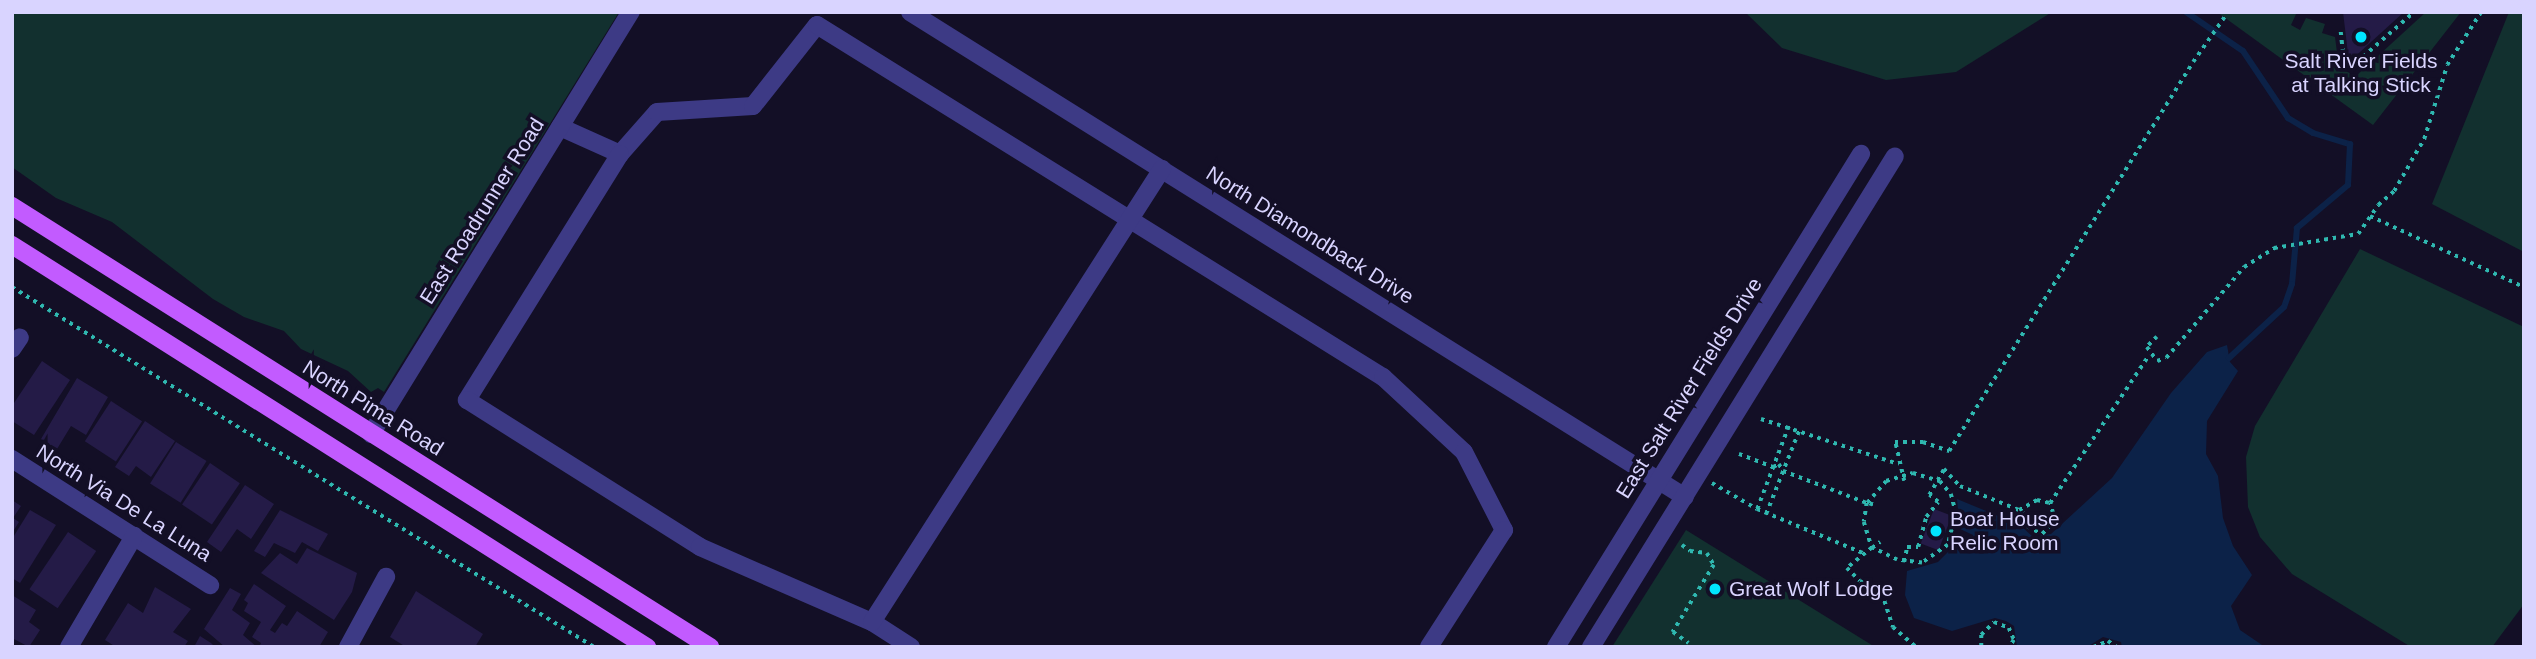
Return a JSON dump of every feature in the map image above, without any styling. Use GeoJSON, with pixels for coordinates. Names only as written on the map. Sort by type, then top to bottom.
{"type":"FeatureCollection","features":[{"type":"Feature","properties":{"kind":"main road","name":"North Pima Road"},"geometry":{"type":"LineString","coordinates":[[12,206],[710,647]]}},
{"type":"Feature","properties":{"kind":"main road"},"geometry":{"type":"LineString","coordinates":[[12,246],[648,647]]}},
{"type":"Feature","properties":{"kind":"street","name":"East Roadrunner Road"},"geometry":{"type":"LineString","coordinates":[[371,434],[631,12]]}},
{"type":"Feature","properties":{"kind":"street","name":"North Diamondback Drive"},"geometry":{"type":"LineString","coordinates":[[910,12],[1685,497]]}},
{"type":"Feature","properties":{"kind":"street"},"geometry":{"type":"LineString","coordinates":[[911,647],[872,622],[700,547],[467,400],[620,154],[657,112],[753,106],[817,25],[1383,377],[1464,452],[1504,530],[1429,647]]}},
{"type":"Feature","properties":{"kind":"street"},"geometry":{"type":"LineString","coordinates":[[560,127],[620,154]]}},
{"type":"Feature","properties":{"kind":"street","name":"East Salt River Fields Drive"},"geometry":{"type":"LineString","coordinates":[[1556,647],[1861,154]]}},
{"type":"Feature","properties":{"kind":"street"},"geometry":{"type":"LineString","coordinates":[[1591,647],[1895,156]]}},
{"type":"Feature","properties":{"kind":"street"},"geometry":{"type":"LineString","coordinates":[[872,622],[1162,169]]}},
{"type":"Feature","properties":{"kind":"street","name":"North Via De La Luna"},"geometry":{"type":"LineString","coordinates":[[12,459],[210,585]]}},
{"type":"Feature","properties":{"kind":"street"},"geometry":{"type":"LineString","coordinates":[[69,647],[134,536]]}},
{"type":"Feature","properties":{"kind":"street"},"geometry":{"type":"LineString","coordinates":[[348,647],[386,577]]}},
{"type":"Feature","properties":{"kind":"path"},"geometry":{"type":"LineString","coordinates":[[1903,481],[1895,442],[1923,442],[1949,451],[2193,62],[2228,12]]}},
{"type":"Feature","properties":{"kind":"path"},"geometry":{"type":"LineString","coordinates":[[2341,32],[2344,62],[2350,68],[2414,12]]}},
{"type":"Feature","properties":{"kind":"path"},"geometry":{"type":"LineString","coordinates":[[2157,337],[2147,347],[2149,355],[2157,361],[2166,358],[2244,267],[2274,248],[2358,234],[2370,216],[2394,191],[2424,139],[2447,65],[2481,12]]}},
{"type":"Feature","properties":{"kind":"path"},"geometry":{"type":"LineString","coordinates":[[2370,216],[2524,287]]}},
{"type":"Feature","properties":{"kind":"path"},"geometry":{"type":"LineString","coordinates":[[12,287],[594,647]]}},
{"type":"Feature","properties":{"kind":"path"},"geometry":{"type":"LineString","coordinates":[[2023,511],[2026,526],[2042,534],[2055,522],[2050,503],[2149,355]]}},
{"type":"Feature","properties":{"kind":"path"},"geometry":{"type":"LineString","coordinates":[[1762,419],[1800,428],[1900,464]]}},
{"type":"Feature","properties":{"kind":"path"},"geometry":{"type":"LineString","coordinates":[[1757,509],[1789,425]]}},
{"type":"Feature","properties":{"kind":"path"},"geometry":{"type":"LineString","coordinates":[[1766,514],[1800,428]]}},
{"type":"Feature","properties":{"kind":"path"},"geometry":{"type":"LineString","coordinates":[[1739,454],[1773,467],[1779,464],[1783,471],[1873,505]]}},
{"type":"Feature","properties":{"kind":"path"},"geometry":{"type":"LineString","coordinates":[[1904,562],[1906,547],[1917,547],[1926,517],[1938,502],[1929,495],[1944,469],[1960,486],[2023,511]]}},
{"type":"Feature","properties":{"kind":"path"},"geometry":{"type":"LineString","coordinates":[[1913,473],[1938,479],[1954,503],[1953,536],[1938,556],[1922,563],[1904,562],[1872,548],[1864,522],[1867,503],[1886,481],[1902,475],[1913,473]]}},
{"type":"Feature","properties":{"kind":"path"},"geometry":{"type":"LineString","coordinates":[[1718,487],[1766,514],[1865,554]]}},
{"type":"Feature","properties":{"kind":"path"},"geometry":{"type":"LineString","coordinates":[[2023,511],[2037,500],[2050,503]]}},
{"type":"Feature","properties":{"kind":"path"},"geometry":{"type":"LineString","coordinates":[[1953,536],[1965,540]]}},
{"type":"Feature","properties":{"kind":"path"},"geometry":{"type":"LineString","coordinates":[[1880,542],[1847,568],[1860,581],[1882,593],[1893,627],[1916,647]]}},
{"type":"Feature","properties":{"kind":"path"},"geometry":{"type":"LineString","coordinates":[[1682,545],[1690,551],[1707,553],[1714,565],[1673,632],[1689,643]]}},
{"type":"Feature","properties":{"kind":"path"},"geometry":{"type":"LineString","coordinates":[[1981,647],[1981,635],[1994,622],[2010,628],[2014,640],[2010,647]]}},
{"type":"Feature","properties":{"kind":"path"},"geometry":{"type":"LineString","coordinates":[[2093,647],[2108,641],[2117,647]]}},
{"type":"Feature","properties":{"kind":"green space"},"geometry":{"type":"Polygon","coordinates":[[[12,12],[619,12],[384,392],[378,388],[371,392],[348,371],[301,349],[284,331],[244,317],[213,299],[112,222],[56,198],[12,167],[12,12]]]}},
{"type":"Feature","properties":{"kind":"green space"},"geometry":{"type":"Polygon","coordinates":[[[1745,12],[2052,12],[1956,72],[1886,80],[1782,48],[1745,12]]]}},
{"type":"Feature","properties":{"kind":"green space"},"geometry":{"type":"Polygon","coordinates":[[[2217,12],[2297,12],[2291,25],[2300,30],[2306,18],[2325,24],[2322,33],[2335,37],[2339,68],[2356,76],[2426,12],[2461,12],[2373,125],[2217,12]]]}},
{"type":"Feature","properties":{"kind":"green space"},"geometry":{"type":"Polygon","coordinates":[[[2509,12],[2524,12],[2524,252],[2432,204],[2509,12]]]}},
{"type":"Feature","properties":{"kind":"green space"},"geometry":{"type":"Polygon","coordinates":[[[2360,249],[2524,327],[2524,604],[2492,647],[2411,647],[2292,574],[2260,537],[2248,507],[2246,457],[2255,426],[2360,249]]]}},
{"type":"Feature","properties":{"kind":"green space","name":"Great Wolf Lodge"},"geometry":{"type":"Polygon","coordinates":[[[1686,530],[1875,647],[1612,647],[1686,530]]]}},
{"type":"Feature","properties":{"kind":"water"},"geometry":{"type":"Polygon","coordinates":[[[2227,345],[2230,362],[2238,371],[2207,421],[2206,454],[2218,476],[2223,518],[2233,546],[2252,575],[2231,606],[2240,630],[2265,647],[2122,647],[2121,642],[2103,637],[2087,647],[2017,647],[2014,626],[2006,621],[1995,618],[1952,631],[1914,618],[1905,595],[1907,571],[1938,562],[1954,546],[1967,551],[1973,535],[1960,529],[1957,499],[2020,525],[2033,537],[2051,534],[2112,478],[2171,393],[2207,352],[2227,345]]]}},
{"type":"Feature","properties":{"kind":"building","name":"Salt River Fields at Talking Stick"},"geometry":{"type":"Polygon","coordinates":[[[2343,12],[2404,12],[2349,62],[2343,12]]]}},
{"type":"Feature","properties":{"kind":"building"},"geometry":{"type":"Polygon","coordinates":[[[42,361],[70,380],[34,435],[12,421],[12,406],[42,361]]]}},
{"type":"Feature","properties":{"kind":"building"},"geometry":{"type":"Polygon","coordinates":[[[77,378],[108,397],[86,435],[71,426],[57,449],[41,439],[77,378]]]}},
{"type":"Feature","properties":{"kind":"building"},"geometry":{"type":"Polygon","coordinates":[[[111,401],[142,421],[116,461],[85,441],[111,401]]]}},
{"type":"Feature","properties":{"kind":"building"},"geometry":{"type":"Polygon","coordinates":[[[145,421],[175,441],[151,477],[136,466],[129,476],[115,467],[145,421]]]}},
{"type":"Feature","properties":{"kind":"building"},"geometry":{"type":"Polygon","coordinates":[[[176,442],[207,461],[181,503],[150,484],[176,442]]]}},
{"type":"Feature","properties":{"kind":"building"},"geometry":{"type":"Polygon","coordinates":[[[210,463],[240,483],[212,525],[182,504],[210,463]]]}},
{"type":"Feature","properties":{"kind":"building"},"geometry":{"type":"Polygon","coordinates":[[[245,485],[274,504],[251,539],[237,529],[221,552],[207,542],[245,485]]]}},
{"type":"Feature","properties":{"kind":"building"},"geometry":{"type":"Polygon","coordinates":[[[12,500],[21,506],[13,518],[19,522],[12,533],[12,500]]]}},
{"type":"Feature","properties":{"kind":"building","name":"Boat House Relic Room"},"geometry":{"type":"Polygon","coordinates":[[[1934,509],[1952,516],[1938,550],[1921,544],[1934,509]]]}},
{"type":"Feature","properties":{"kind":"building"},"geometry":{"type":"Polygon","coordinates":[[[30,510],[56,525],[20,583],[12,578],[12,539],[30,510]]]}},
{"type":"Feature","properties":{"kind":"building"},"geometry":{"type":"Polygon","coordinates":[[[280,510],[328,534],[318,551],[302,542],[295,553],[274,543],[265,557],[254,551],[280,510]]]}},
{"type":"Feature","properties":{"kind":"building"},"geometry":{"type":"Polygon","coordinates":[[[68,532],[96,551],[58,608],[29,589],[68,532]]]}},
{"type":"Feature","properties":{"kind":"building"},"geometry":{"type":"Polygon","coordinates":[[[307,548],[357,573],[352,592],[334,620],[261,573],[280,553],[297,564],[307,548]]]}},
{"type":"Feature","properties":{"kind":"building"},"geometry":{"type":"Polygon","coordinates":[[[254,584],[286,606],[270,630],[275,633],[282,623],[287,626],[297,611],[328,632],[319,647],[259,647],[261,643],[252,637],[261,622],[244,611],[248,603],[244,600],[254,584]]]}},
{"type":"Feature","properties":{"kind":"building"},"geometry":{"type":"Polygon","coordinates":[[[155,587],[191,609],[173,632],[188,641],[184,647],[116,647],[105,640],[128,603],[143,613],[155,587]]]}},
{"type":"Feature","properties":{"kind":"building"},"geometry":{"type":"Polygon","coordinates":[[[230,588],[241,594],[232,610],[250,623],[243,635],[257,647],[225,647],[204,629],[230,588]]]}},
{"type":"Feature","properties":{"kind":"building"},"geometry":{"type":"Polygon","coordinates":[[[416,591],[483,634],[475,647],[406,647],[390,637],[416,591]]]}},
{"type":"Feature","properties":{"kind":"building"},"geometry":{"type":"Polygon","coordinates":[[[12,595],[36,610],[29,622],[40,630],[29,647],[12,638],[12,595]]]}},
{"type":"Feature","properties":{"kind":"building"},"geometry":{"type":"Polygon","coordinates":[[[200,636],[211,643],[215,647],[194,647],[200,636]]]}},
{"type":"Feature","properties":{"kind":"waterway"},"geometry":{"type":"LineString","coordinates":[[2186,12],[2243,51],[2288,118],[2313,133],[2350,144],[2348,185],[2297,228],[2292,284],[2284,307],[2229,358]]}},
{"type":"Feature","properties":{"kind":"place","name":"Salt River Fields at Talking Stick"},"geometry":{"type":"Point","coordinates":[2361,37]}},
{"type":"Feature","properties":{"kind":"place","name":"Boat House Relic Room"},"geometry":{"type":"Point","coordinates":[1936,531]}},
{"type":"Feature","properties":{"kind":"place","name":"Great Wolf Lodge"},"geometry":{"type":"Point","coordinates":[1715,589]}}]}
